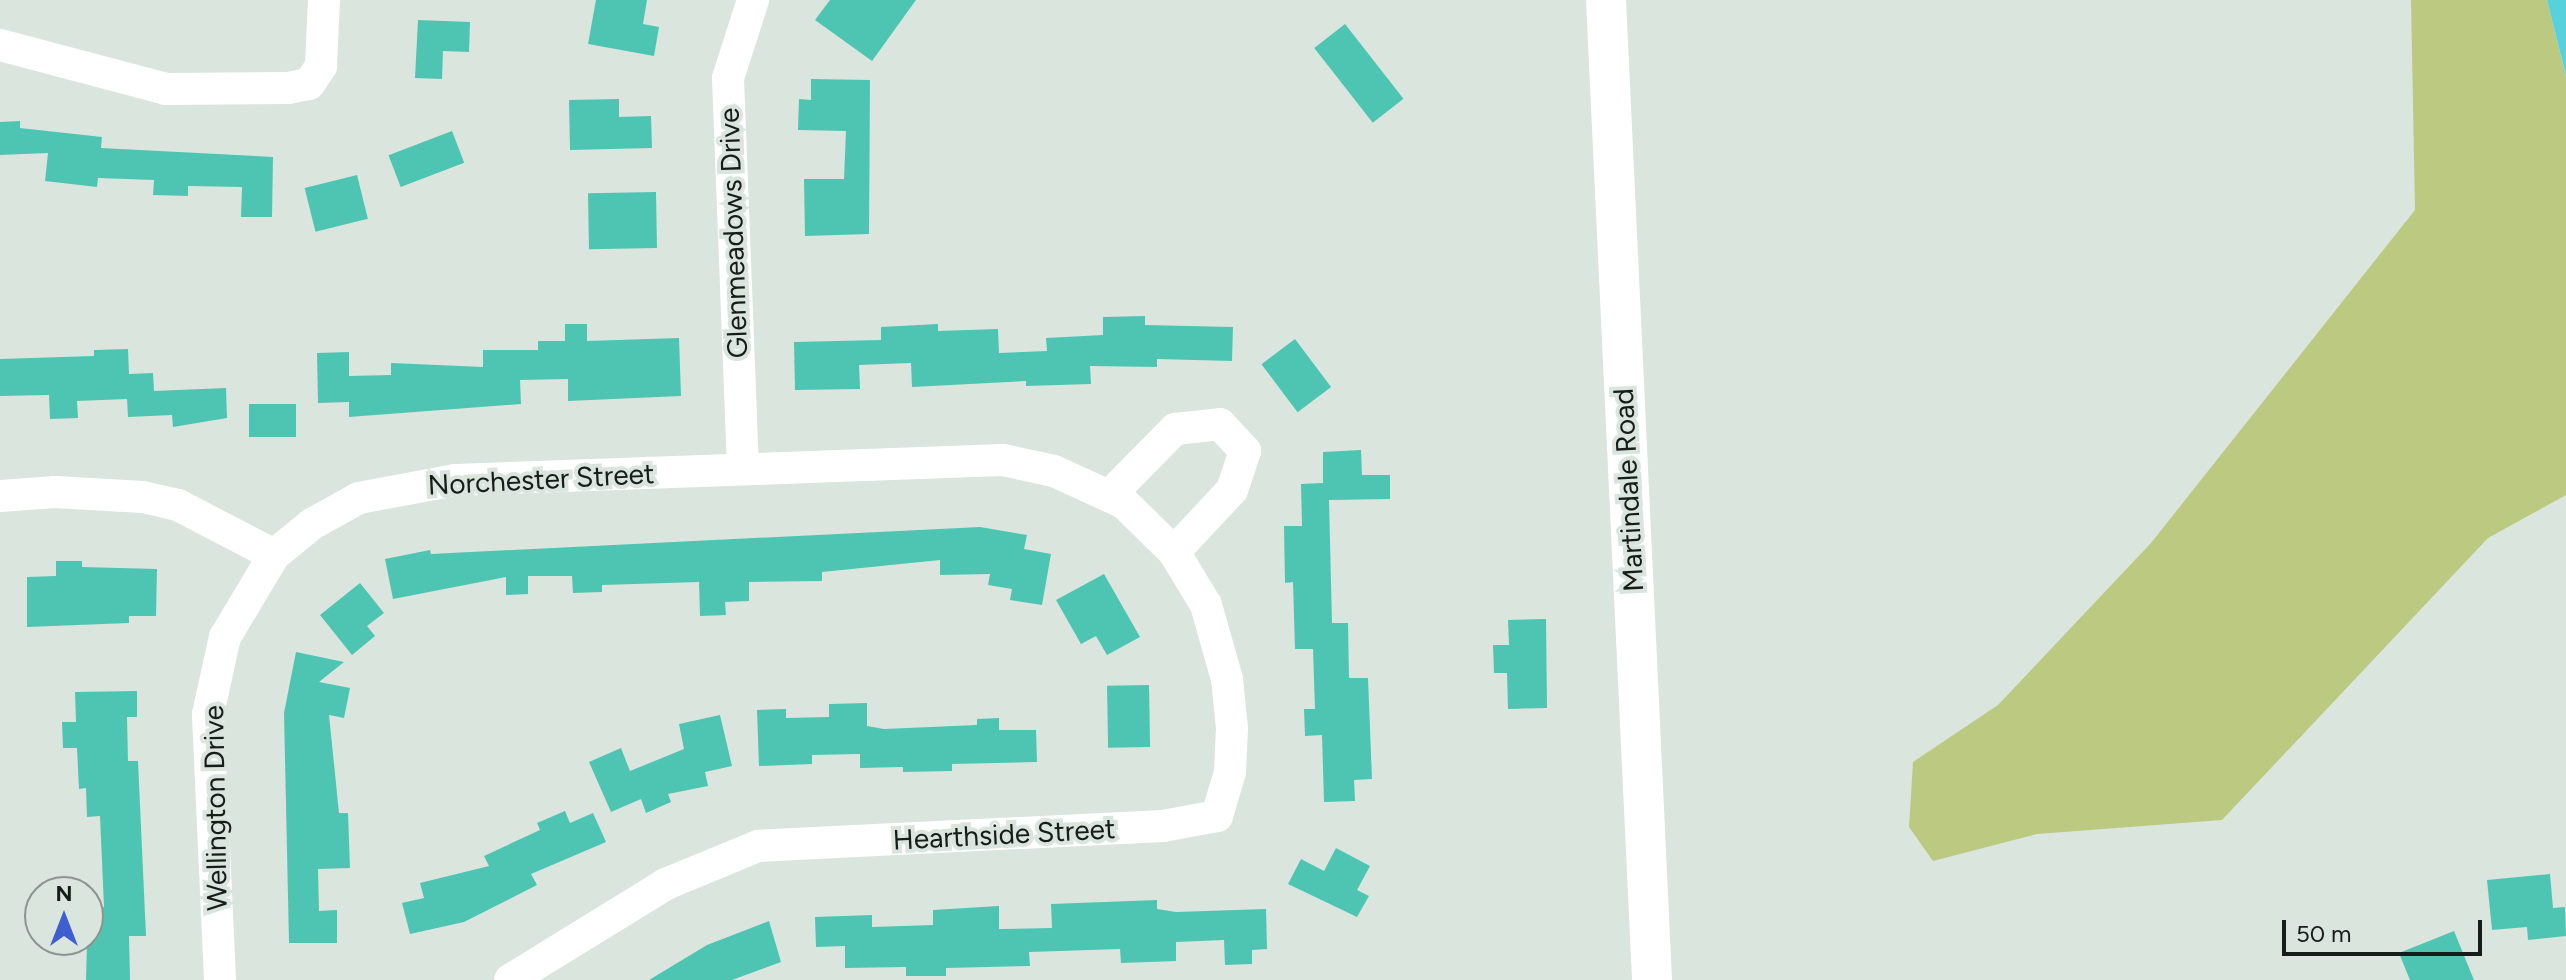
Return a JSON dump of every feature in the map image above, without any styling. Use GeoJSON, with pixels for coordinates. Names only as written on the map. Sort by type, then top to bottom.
{"type":"FeatureCollection","features":[{"type":"Feature","properties":{"kind":"street"},"geometry":{"type":"LineString","coordinates":[[0,45],[166,89],[288,88],[309,84],[321,66],[324,0]]}},
{"type":"Feature","properties":{"kind":"street","name":"Glenmeadows Drive"},"geometry":{"type":"LineString","coordinates":[[743,469],[728,78],[753,0]]}},
{"type":"Feature","properties":{"kind":"street","name":"Martindale Road"},"geometry":{"type":"LineString","coordinates":[[1606,0],[1652,980]]}},
{"type":"Feature","properties":{"kind":"street"},"geometry":{"type":"LineString","coordinates":[[1109,496],[1175,429],[1220,424],[1245,451],[1232,490],[1174,552]]}},
{"type":"Feature","properties":{"kind":"street","name":"Norchester Street"},"geometry":{"type":"LineString","coordinates":[[274,555],[312,524],[359,498],[455,480],[1003,460],[1054,471],[1109,496],[1149,526]]}},
{"type":"Feature","properties":{"kind":"street"},"geometry":{"type":"LineString","coordinates":[[0,496],[83,493],[155,499],[210,519],[274,555]]}},
{"type":"Feature","properties":{"kind":"street","name":"Hearthside Street"},"geometry":{"type":"LineString","coordinates":[[510,980],[666,884],[758,846],[1163,826],[1217,816],[1230,772],[1227,679],[1206,605],[1174,552],[1149,526]]}},
{"type":"Feature","properties":{"kind":"street","name":"Wellington Drive"},"geometry":{"type":"LineString","coordinates":[[220,980],[208,714],[225,637],[274,555]]}},
{"type":"Feature","properties":{"kind":"green space"},"geometry":{"type":"Polygon","coordinates":[[[2411,0],[2547,0],[2566,77],[2566,495],[2488,538],[2222,820],[2037,834],[1933,861],[1909,827],[1913,762],[1998,705],[2151,543],[2415,210],[2411,0]]]}},
{"type":"Feature","properties":{"kind":"water"},"geometry":{"type":"Polygon","coordinates":[[[2547,0],[2566,0],[2566,76],[2547,0]]]}},
{"type":"Feature","properties":{"kind":"building"},"geometry":{"type":"Polygon","coordinates":[[[596,0],[647,0],[643,24],[659,27],[654,56],[588,44],[596,0]]]}},
{"type":"Feature","properties":{"kind":"building"},"geometry":{"type":"Polygon","coordinates":[[[830,0],[916,0],[872,61],[815,20],[830,0]]]}},
{"type":"Feature","properties":{"kind":"building"},"geometry":{"type":"Polygon","coordinates":[[[418,20],[470,22],[469,52],[443,51],[442,79],[415,78],[418,20]]]}},
{"type":"Feature","properties":{"kind":"building"},"geometry":{"type":"Polygon","coordinates":[[[1345,24],[1403,99],[1373,123],[1314,48],[1345,24]]]}},
{"type":"Feature","properties":{"kind":"building"},"geometry":{"type":"Polygon","coordinates":[[[811,79],[870,80],[869,234],[805,236],[804,179],[844,179],[846,131],[798,130],[799,99],[811,100],[811,79]]]}},
{"type":"Feature","properties":{"kind":"building"},"geometry":{"type":"Polygon","coordinates":[[[619,99],[619,117],[651,116],[652,148],[570,150],[569,100],[619,99]]]}},
{"type":"Feature","properties":{"kind":"building"},"geometry":{"type":"Polygon","coordinates":[[[20,121],[20,128],[102,137],[101,148],[273,157],[272,217],[241,217],[242,187],[188,186],[188,196],[153,195],[154,180],[98,178],[97,187],[45,181],[48,153],[0,155],[0,122],[20,121]]]}},
{"type":"Feature","properties":{"kind":"building"},"geometry":{"type":"Polygon","coordinates":[[[452,131],[464,163],[401,187],[389,155],[452,131]]]}},
{"type":"Feature","properties":{"kind":"building"},"geometry":{"type":"Polygon","coordinates":[[[357,175],[368,219],[315,232],[305,188],[357,175]]]}},
{"type":"Feature","properties":{"kind":"building"},"geometry":{"type":"Polygon","coordinates":[[[656,192],[657,248],[589,249],[588,193],[656,192]]]}},
{"type":"Feature","properties":{"kind":"building"},"geometry":{"type":"Polygon","coordinates":[[[1145,316],[1145,325],[1233,327],[1232,361],[1157,359],[1157,367],[1090,366],[1091,384],[1026,386],[1026,381],[912,387],[911,363],[859,365],[860,389],[795,390],[794,342],[881,340],[881,327],[938,324],[938,331],[998,329],[999,353],[1047,351],[1046,338],[1103,335],[1103,317],[1145,316]]]}},
{"type":"Feature","properties":{"kind":"building"},"geometry":{"type":"Polygon","coordinates":[[[565,324],[587,324],[587,341],[679,338],[681,396],[568,401],[568,379],[520,380],[521,404],[349,417],[349,402],[318,403],[317,353],[349,352],[349,376],[391,375],[391,363],[483,367],[483,350],[538,350],[538,341],[565,341],[565,324]]]}},
{"type":"Feature","properties":{"kind":"building"},"geometry":{"type":"Polygon","coordinates":[[[1295,339],[1331,387],[1298,412],[1261,364],[1295,339]]]}},
{"type":"Feature","properties":{"kind":"building"},"geometry":{"type":"Polygon","coordinates":[[[128,349],[129,374],[153,373],[154,391],[226,388],[227,418],[173,427],[172,415],[128,417],[127,399],[77,401],[78,418],[50,419],[49,395],[0,396],[0,359],[94,356],[94,350],[128,349]]]}},
{"type":"Feature","properties":{"kind":"building"},"geometry":{"type":"Polygon","coordinates":[[[249,404],[296,404],[296,437],[249,437],[249,404]]]}},
{"type":"Feature","properties":{"kind":"building"},"geometry":{"type":"Polygon","coordinates":[[[1361,450],[1362,475],[1390,475],[1390,499],[1329,500],[1332,623],[1348,623],[1349,678],[1368,678],[1372,779],[1354,780],[1355,801],[1324,802],[1322,735],[1305,736],[1304,709],[1315,709],[1313,649],[1295,649],[1293,582],[1285,583],[1284,526],[1302,526],[1301,484],[1323,483],[1323,452],[1361,450]]]}},
{"type":"Feature","properties":{"kind":"building"},"geometry":{"type":"Polygon","coordinates":[[[980,527],[1027,535],[1024,549],[1051,554],[1042,605],[1010,600],[1012,589],[988,585],[990,574],[940,575],[940,560],[822,572],[822,581],[749,582],[749,601],[725,602],[726,615],[700,616],[699,582],[602,585],[602,592],[573,593],[572,576],[528,576],[528,594],[506,595],[506,577],[393,599],[385,559],[430,550],[431,554],[980,527]]]}},
{"type":"Feature","properties":{"kind":"building"},"geometry":{"type":"Polygon","coordinates":[[[56,561],[82,561],[82,567],[157,569],[156,616],[129,616],[129,623],[27,627],[27,577],[56,576],[56,561]]]}},
{"type":"Feature","properties":{"kind":"building"},"geometry":{"type":"Polygon","coordinates":[[[1104,574],[1140,637],[1107,655],[1096,636],[1081,644],[1056,600],[1104,574]]]}},
{"type":"Feature","properties":{"kind":"building"},"geometry":{"type":"Polygon","coordinates":[[[360,583],[384,613],[367,626],[375,636],[352,655],[320,615],[360,583]]]}},
{"type":"Feature","properties":{"kind":"building"},"geometry":{"type":"Polygon","coordinates":[[[1546,619],[1547,708],[1508,709],[1507,673],[1494,673],[1493,645],[1509,645],[1508,620],[1546,619]]]}},
{"type":"Feature","properties":{"kind":"building"},"geometry":{"type":"Polygon","coordinates":[[[296,652],[344,662],[319,682],[350,688],[344,718],[329,715],[339,813],[348,813],[350,868],[318,869],[319,911],[337,910],[337,943],[289,943],[284,713],[296,652]]]}},
{"type":"Feature","properties":{"kind":"building"},"geometry":{"type":"Polygon","coordinates":[[[1149,685],[1150,747],[1108,748],[1107,686],[1149,685]]]}},
{"type":"Feature","properties":{"kind":"building"},"geometry":{"type":"Polygon","coordinates":[[[137,691],[137,717],[127,717],[128,761],[138,761],[146,936],[129,936],[130,980],[86,980],[87,956],[104,956],[104,876],[100,816],[87,817],[86,788],[79,789],[77,748],[63,748],[62,722],[76,722],[75,692],[137,691]]]}},
{"type":"Feature","properties":{"kind":"building"},"geometry":{"type":"Polygon","coordinates":[[[867,703],[867,726],[884,729],[977,725],[977,719],[999,718],[999,730],[1036,730],[1037,762],[952,764],[952,771],[903,772],[903,767],[860,768],[860,754],[812,755],[812,764],[759,766],[757,710],[786,709],[786,718],[829,717],[829,704],[867,703]]]}},
{"type":"Feature","properties":{"kind":"building"},"geometry":{"type":"Polygon","coordinates":[[[720,715],[732,766],[705,772],[708,786],[668,794],[671,802],[646,813],[641,799],[611,812],[589,762],[621,748],[630,771],[684,749],[679,724],[720,715]]]}},
{"type":"Feature","properties":{"kind":"building"},"geometry":{"type":"Polygon","coordinates":[[[565,811],[570,823],[593,813],[606,842],[531,874],[537,885],[464,922],[410,934],[402,903],[424,898],[420,883],[489,866],[484,856],[540,830],[537,823],[565,811]]]}},
{"type":"Feature","properties":{"kind":"building"},"geometry":{"type":"Polygon","coordinates":[[[1336,848],[1370,866],[1357,890],[1369,896],[1357,917],[1288,884],[1301,859],[1324,871],[1336,848]]]}},
{"type":"Feature","properties":{"kind":"building"},"geometry":{"type":"Polygon","coordinates":[[[2550,874],[2553,908],[2565,907],[2566,936],[2528,940],[2527,927],[2492,930],[2487,880],[2550,874]]]}},
{"type":"Feature","properties":{"kind":"building"},"geometry":{"type":"Polygon","coordinates":[[[1157,900],[1157,909],[1176,912],[1266,909],[1267,949],[1252,950],[1252,964],[1225,965],[1224,940],[1176,942],[1176,961],[1121,963],[1120,949],[1029,952],[1030,966],[946,968],[946,976],[906,976],[906,967],[845,968],[845,946],[816,947],[815,917],[872,915],[872,927],[933,925],[933,910],[999,906],[999,929],[1052,928],[1051,904],[1157,900]]]}},
{"type":"Feature","properties":{"kind":"building"},"geometry":{"type":"Polygon","coordinates":[[[769,921],[781,962],[732,980],[649,980],[707,945],[769,921]]]}},
{"type":"Feature","properties":{"kind":"building"},"geometry":{"type":"Polygon","coordinates":[[[2454,931],[2474,980],[2410,980],[2399,953],[2454,931]]]}}]}
